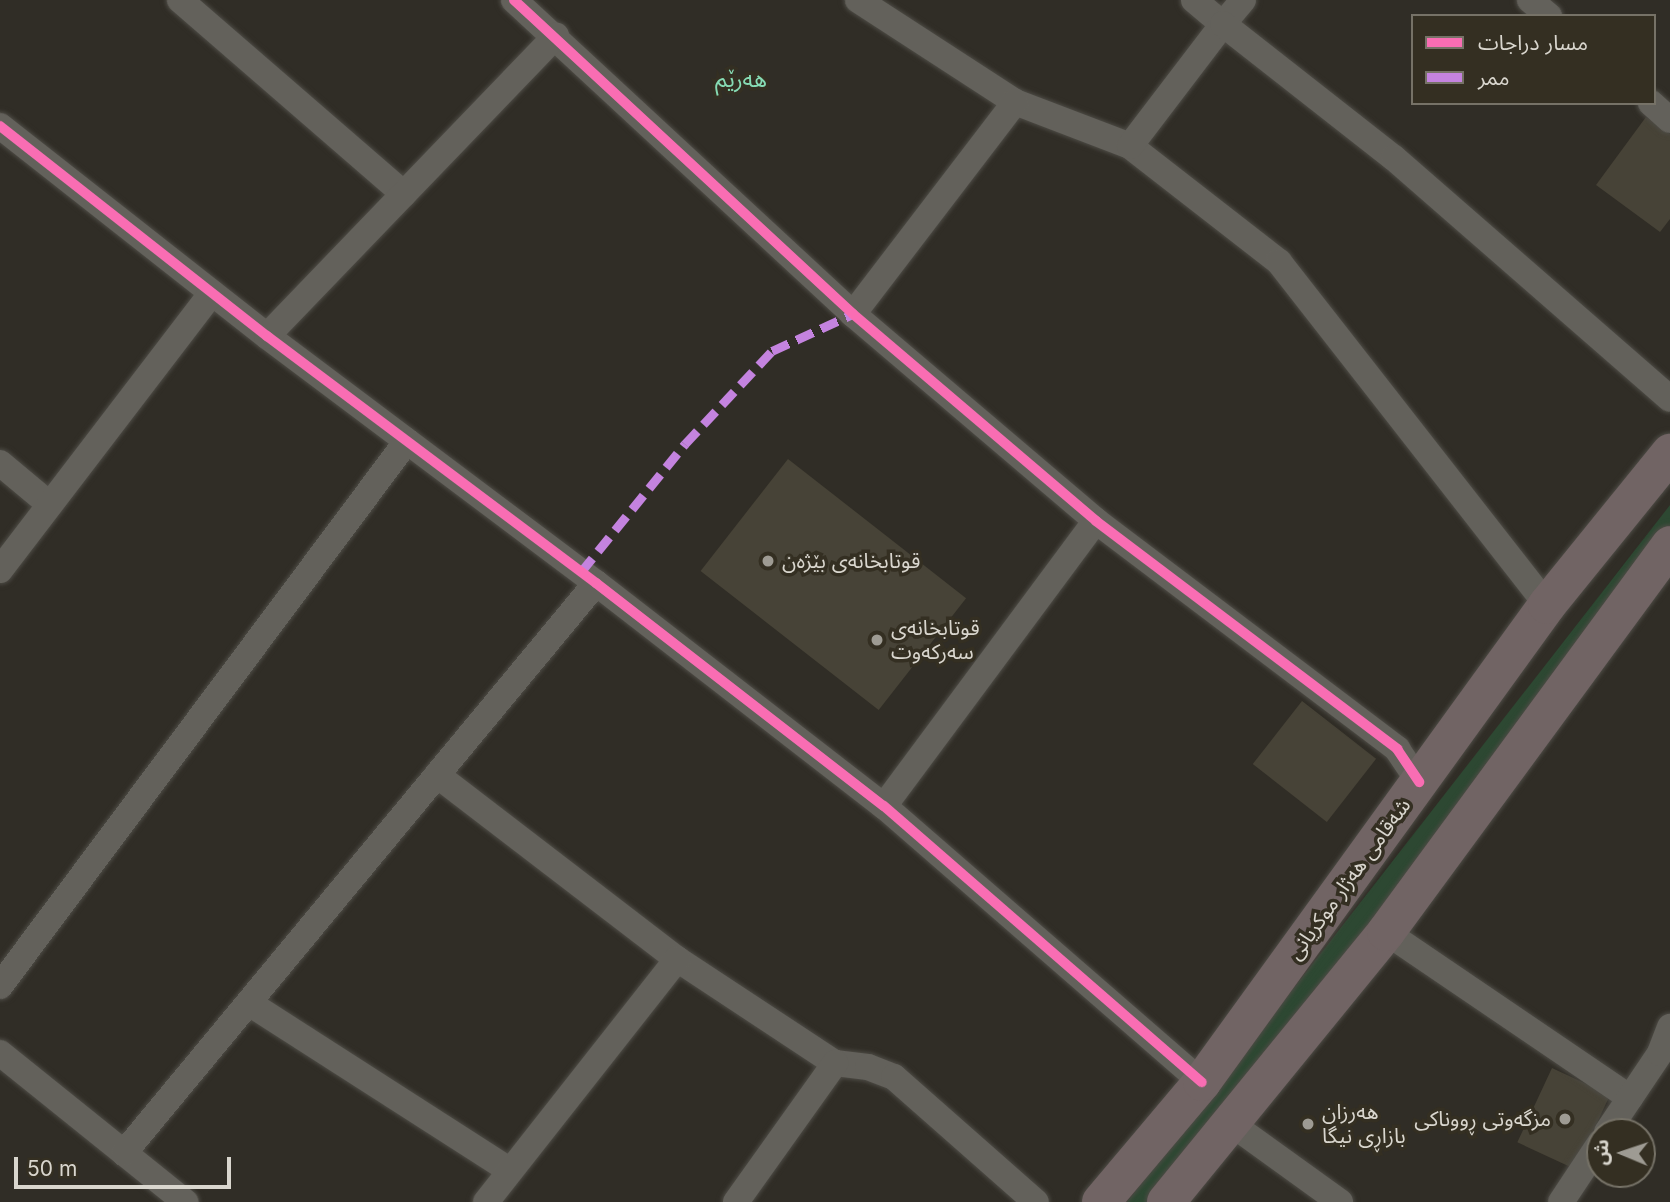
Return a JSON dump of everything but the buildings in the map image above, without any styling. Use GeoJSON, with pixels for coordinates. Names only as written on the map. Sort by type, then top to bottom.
{"type":"FeatureCollection","features":[{"type":"Feature","properties":{"kind":"highway","name":"شەقامی ھەژار موکریانی"},"geometry":{"type":"LineString","coordinates":[[1101,1202],[1202,1082],[1547,605],[1670,453]]}},
{"type":"Feature","properties":{"kind":"highway"},"geometry":{"type":"LineString","coordinates":[[1166,1202],[1387,932],[1668,552]]}},
{"type":"Feature","properties":{"kind":"street"},"geometry":{"type":"LineString","coordinates":[[180,0],[404,194]]}},
{"type":"Feature","properties":{"kind":"street"},"geometry":{"type":"LineString","coordinates":[[858,0],[1015,102],[1130,146],[1279,262],[1547,605]]}},
{"type":"Feature","properties":{"kind":"street"},"geometry":{"type":"LineString","coordinates":[[1195,0],[1394,158],[1670,399]]}},
{"type":"Feature","properties":{"kind":"street"},"geometry":{"type":"LineString","coordinates":[[1130,146],[1243,0]]}},
{"type":"Feature","properties":{"kind":"street"},"geometry":{"type":"LineString","coordinates":[[1530,0],[1547,14]]}},
{"type":"Feature","properties":{"kind":"street"},"geometry":{"type":"LineString","coordinates":[[530,5],[556,36],[853,314],[1096,522],[1397,749],[1419,782]]}},
{"type":"Feature","properties":{"kind":"street"},"geometry":{"type":"LineString","coordinates":[[267,336],[556,36]]}},
{"type":"Feature","properties":{"kind":"street"},"geometry":{"type":"LineString","coordinates":[[853,314],[1015,102]]}},
{"type":"Feature","properties":{"kind":"street"},"geometry":{"type":"LineString","coordinates":[[1653,105],[1670,120]]}},
{"type":"Feature","properties":{"kind":"street"},"geometry":{"type":"LineString","coordinates":[[0,126],[267,336],[596,583],[884,806],[1202,1082]]}},
{"type":"Feature","properties":{"kind":"street"},"geometry":{"type":"LineString","coordinates":[[0,570],[212,293]]}},
{"type":"Feature","properties":{"kind":"street"},"geometry":{"type":"LineString","coordinates":[[0,986],[407,441]]}},
{"type":"Feature","properties":{"kind":"street"},"geometry":{"type":"LineString","coordinates":[[0,463],[49,504]]}},
{"type":"Feature","properties":{"kind":"street"},"geometry":{"type":"LineString","coordinates":[[884,806],[1096,522]]}},
{"type":"Feature","properties":{"kind":"street"},"geometry":{"type":"LineString","coordinates":[[124,1153],[596,583]]}},
{"type":"Feature","properties":{"kind":"street"},"geometry":{"type":"LineString","coordinates":[[438,775],[677,959],[835,1063],[867,1067],[894,1077],[1036,1202]]}},
{"type":"Feature","properties":{"kind":"street"},"geometry":{"type":"LineString","coordinates":[[1387,932],[1630,1098]]}},
{"type":"Feature","properties":{"kind":"street"},"geometry":{"type":"LineString","coordinates":[[486,1202],[508,1169],[677,959]]}},
{"type":"Feature","properties":{"kind":"street"},"geometry":{"type":"LineString","coordinates":[[249,1003],[508,1169]]}},
{"type":"Feature","properties":{"kind":"street"},"geometry":{"type":"LineString","coordinates":[[1616,1118],[1660,1053],[1670,1027]]}},
{"type":"Feature","properties":{"kind":"street"},"geometry":{"type":"LineString","coordinates":[[0,1053],[185,1202]]}},
{"type":"Feature","properties":{"kind":"street"},"geometry":{"type":"LineString","coordinates":[[736,1202],[835,1063]]}},
{"type":"Feature","properties":{"kind":"street"},"geometry":{"type":"LineString","coordinates":[[1229,1122],[1340,1202]]}},
{"type":"Feature","properties":{"kind":"street"},"geometry":{"type":"LineString","coordinates":[[1561,1202],[1586,1164]]}},
{"type":"Feature","properties":{"kind":"green space"},"geometry":{"type":"Polygon","coordinates":[[[1670,505],[1670,535],[1162,1202],[1127,1202],[1670,505]]]}},
{"type":"Feature","properties":{"kind":"marked path"},"geometry":{"type":"LineString","coordinates":[[581,572],[685,444],[772,351],[853,314]]}},
{"type":"Feature","properties":{"kind":"cycle path"},"geometry":{"type":"LineString","coordinates":[[514,0],[853,314],[1096,521],[1397,749],[1419,782]]}},
{"type":"Feature","properties":{"kind":"cycle path"},"geometry":{"type":"LineString","coordinates":[[0,126],[267,336],[596,583],[884,806],[1202,1082]]}},
{"type":"Feature","properties":{"kind":"place","name":"قوتابخانەی بێژەن"},"geometry":{"type":"Point","coordinates":[768,561]}},
{"type":"Feature","properties":{"kind":"place","name":"قوتابخانەی سەرکەوت"},"geometry":{"type":"Point","coordinates":[877,640]}},
{"type":"Feature","properties":{"kind":"place","name":"مزگەوتی ڕووناکی"},"geometry":{"type":"Point","coordinates":[1565,1119]}},
{"type":"Feature","properties":{"kind":"place","name":"هەرزان بازاڕی نیگا"},"geometry":{"type":"Point","coordinates":[1308,1124]}},
{"type":"Feature","properties":{"kind":"district","name":"ھەرێم"},"geometry":{"type":"Point","coordinates":[741,79]}}]}
